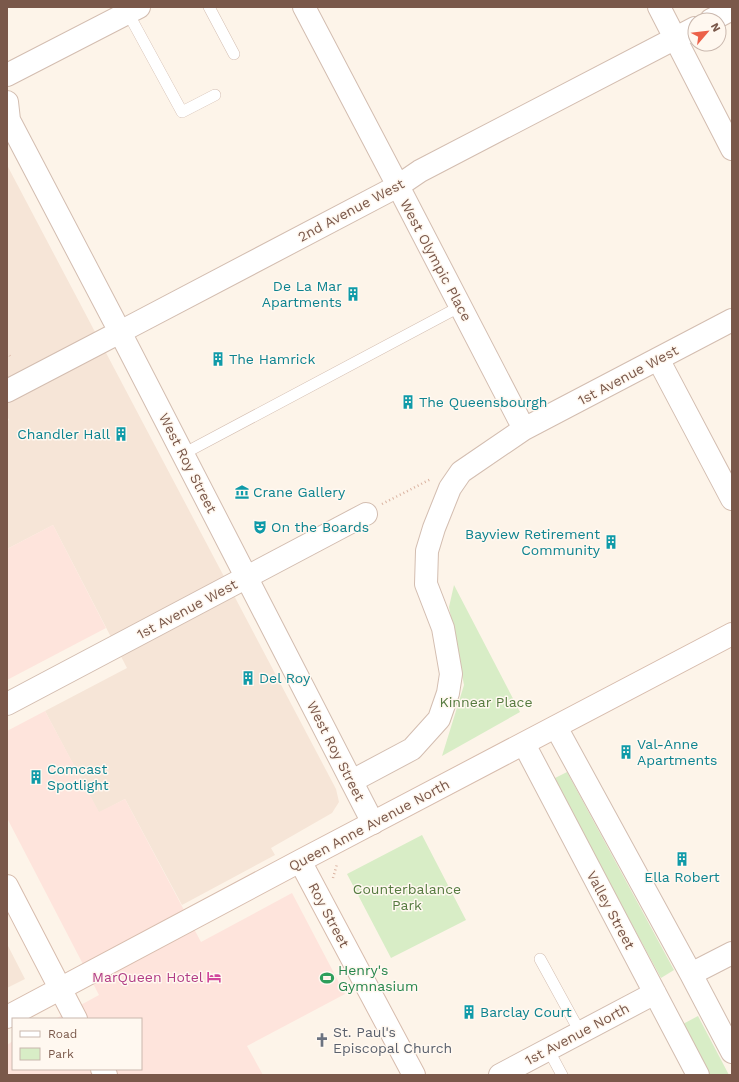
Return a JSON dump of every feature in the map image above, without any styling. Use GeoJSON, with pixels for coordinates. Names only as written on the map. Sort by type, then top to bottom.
{"type":"FeatureCollection","features":[{"type":"Feature","properties":{"kind":"street","name":"West Olympic Place"},"geometry":{"type":"LineString","coordinates":[[304,7],[524,429]]}},
{"type":"Feature","properties":{"kind":"street"},"geometry":{"type":"LineString","coordinates":[[659,7],[732,149]]}},
{"type":"Feature","properties":{"kind":"street"},"geometry":{"type":"LineString","coordinates":[[7,75],[133,10]]}},
{"type":"Feature","properties":{"kind":"street","name":"2nd Avenue West"},"geometry":{"type":"LineString","coordinates":[[7,390],[398,186],[420,171],[687,32]]}},
{"type":"Feature","properties":{"kind":"street","name":"West Roy Street"},"geometry":{"type":"LineString","coordinates":[[7,102],[9,120],[373,823]]}},
{"type":"Feature","properties":{"kind":"street","name":"1st Avenue West"},"geometry":{"type":"LineString","coordinates":[[352,781],[412,749],[439,719],[448,693],[450,674],[443,628],[426,584],[427,551],[434,528],[450,488],[461,472],[524,429],[732,320]]}},
{"type":"Feature","properties":{"kind":"street"},"geometry":{"type":"LineString","coordinates":[[658,359],[732,499]]}},
{"type":"Feature","properties":{"kind":"street","name":"1st Avenue West"},"geometry":{"type":"LineString","coordinates":[[7,704],[366,514]]}},
{"type":"Feature","properties":{"kind":"street","name":"Queen Anne Avenue North"},"geometry":{"type":"LineString","coordinates":[[7,1017],[732,634]]}},
{"type":"Feature","properties":{"kind":"street"},"geometry":{"type":"LineString","coordinates":[[556,727],[732,1052]]}},
{"type":"Feature","properties":{"kind":"street","name":"Valley Street"},"geometry":{"type":"LineString","coordinates":[[524,744],[698,1075]]}},
{"type":"Feature","properties":{"kind":"street","name":"Roy Street"},"geometry":{"type":"LineString","coordinates":[[300,861],[414,1075]]}},
{"type":"Feature","properties":{"kind":"street"},"geometry":{"type":"LineString","coordinates":[[7,886],[75,1018]]}},
{"type":"Feature","properties":{"kind":"street"},"geometry":{"type":"LineString","coordinates":[[691,974],[732,953]]}},
{"type":"Feature","properties":{"kind":"street","name":"1st Avenue North"},"geometry":{"type":"LineString","coordinates":[[500,1075],[655,993]]}},
{"type":"Feature","properties":{"kind":"lane"},"geometry":{"type":"LineString","coordinates":[[209,7],[234,54]]}},
{"type":"Feature","properties":{"kind":"lane"},"geometry":{"type":"LineString","coordinates":[[133,10],[182,112],[214,94]]}},
{"type":"Feature","properties":{"kind":"lane"},"geometry":{"type":"LineString","coordinates":[[183,454],[461,306]]}},
{"type":"Feature","properties":{"kind":"lane"},"geometry":{"type":"LineString","coordinates":[[540,959],[580,1032]]}},
{"type":"Feature","properties":{"kind":"lane"},"geometry":{"type":"LineString","coordinates":[[548,1049],[562,1075]]}},
{"type":"Feature","properties":{"kind":"path"},"geometry":{"type":"LineString","coordinates":[[7,353],[10,356]]}},
{"type":"Feature","properties":{"kind":"path"},"geometry":{"type":"LineString","coordinates":[[385,503],[437,476]]}},
{"type":"Feature","properties":{"kind":"path"},"geometry":{"type":"LineString","coordinates":[[333,878],[339,858]]}},
{"type":"Feature","properties":{"kind":"shaded area"},"geometry":{"type":"Polygon","coordinates":[[[7,165],[336,789],[339,802],[332,813],[271,848],[275,855],[182,905],[125,799],[99,813],[45,711],[127,668],[53,525],[7,549],[7,421],[9,420],[7,416],[7,165]]]}},
{"type":"Feature","properties":{"kind":"shaded area"},"geometry":{"type":"Polygon","coordinates":[[[53,525],[106,628],[7,680],[7,549],[53,525]]]}},
{"type":"Feature","properties":{"kind":"shaded area"},"geometry":{"type":"Polygon","coordinates":[[[45,711],[99,812],[125,799],[201,942],[292,893],[345,994],[247,1046],[263,1075],[7,1075],[7,1045],[12,1042],[12,1070],[142,1070],[142,1018],[57,1018],[99,995],[7,818],[7,731],[45,711]]]}},
{"type":"Feature","properties":{"kind":"shaded area"},"geometry":{"type":"Polygon","coordinates":[[[7,944],[25,979],[7,988],[7,944]]]}},
{"type":"Feature","properties":{"kind":"green space","name":"Kinnear Place"},"geometry":{"type":"Polygon","coordinates":[[[454,585],[520,712],[442,756],[464,685],[449,607],[454,585]]]}},
{"type":"Feature","properties":{"kind":"green space"},"geometry":{"type":"Polygon","coordinates":[[[567,772],[674,970],[661,978],[553,779],[567,772]]]}},
{"type":"Feature","properties":{"kind":"green space","name":"Counterbalance Park"},"geometry":{"type":"Polygon","coordinates":[[[422,835],[466,920],[391,958],[347,874],[422,835]]]}},
{"type":"Feature","properties":{"kind":"green space"},"geometry":{"type":"Polygon","coordinates":[[[698,1016],[729,1075],[710,1075],[683,1024],[698,1016]]]}},
{"type":"Feature","properties":{"kind":"place","name":"De La Mar Apartments"},"geometry":{"type":"Point","coordinates":[353,294]}},
{"type":"Feature","properties":{"kind":"place","name":"The Hamrick"},"geometry":{"type":"Point","coordinates":[218,359]}},
{"type":"Feature","properties":{"kind":"place","name":"The Queensbourgh"},"geometry":{"type":"Point","coordinates":[408,402]}},
{"type":"Feature","properties":{"kind":"place","name":"Chandler Hall"},"geometry":{"type":"Point","coordinates":[121,434]}},
{"type":"Feature","properties":{"kind":"place","name":"Crane Gallery"},"geometry":{"type":"Point","coordinates":[242,492]}},
{"type":"Feature","properties":{"kind":"place","name":"On the Boards"},"geometry":{"type":"Point","coordinates":[260,527]}},
{"type":"Feature","properties":{"kind":"place","name":"Bayview Retirement Community"},"geometry":{"type":"Point","coordinates":[611,542]}},
{"type":"Feature","properties":{"kind":"place","name":"Del Roy"},"geometry":{"type":"Point","coordinates":[248,678]}},
{"type":"Feature","properties":{"kind":"place","name":"Val-Anne Apartments"},"geometry":{"type":"Point","coordinates":[626,752]}},
{"type":"Feature","properties":{"kind":"place","name":"Comcast Spotlight"},"geometry":{"type":"Point","coordinates":[36,777]}},
{"type":"Feature","properties":{"kind":"place","name":"Ella Robert"},"geometry":{"type":"Point","coordinates":[682,859]}},
{"type":"Feature","properties":{"kind":"place","name":"MarQueen Hotel"},"geometry":{"type":"Point","coordinates":[214,977]}},
{"type":"Feature","properties":{"kind":"place","name":"Henry's Gymnasium"},"geometry":{"type":"Point","coordinates":[327,978]}},
{"type":"Feature","properties":{"kind":"place","name":"Barclay Court"},"geometry":{"type":"Point","coordinates":[469,1012]}},
{"type":"Feature","properties":{"kind":"place","name":"St. Paul's Episcopal Church"},"geometry":{"type":"Point","coordinates":[322,1040]}}]}
